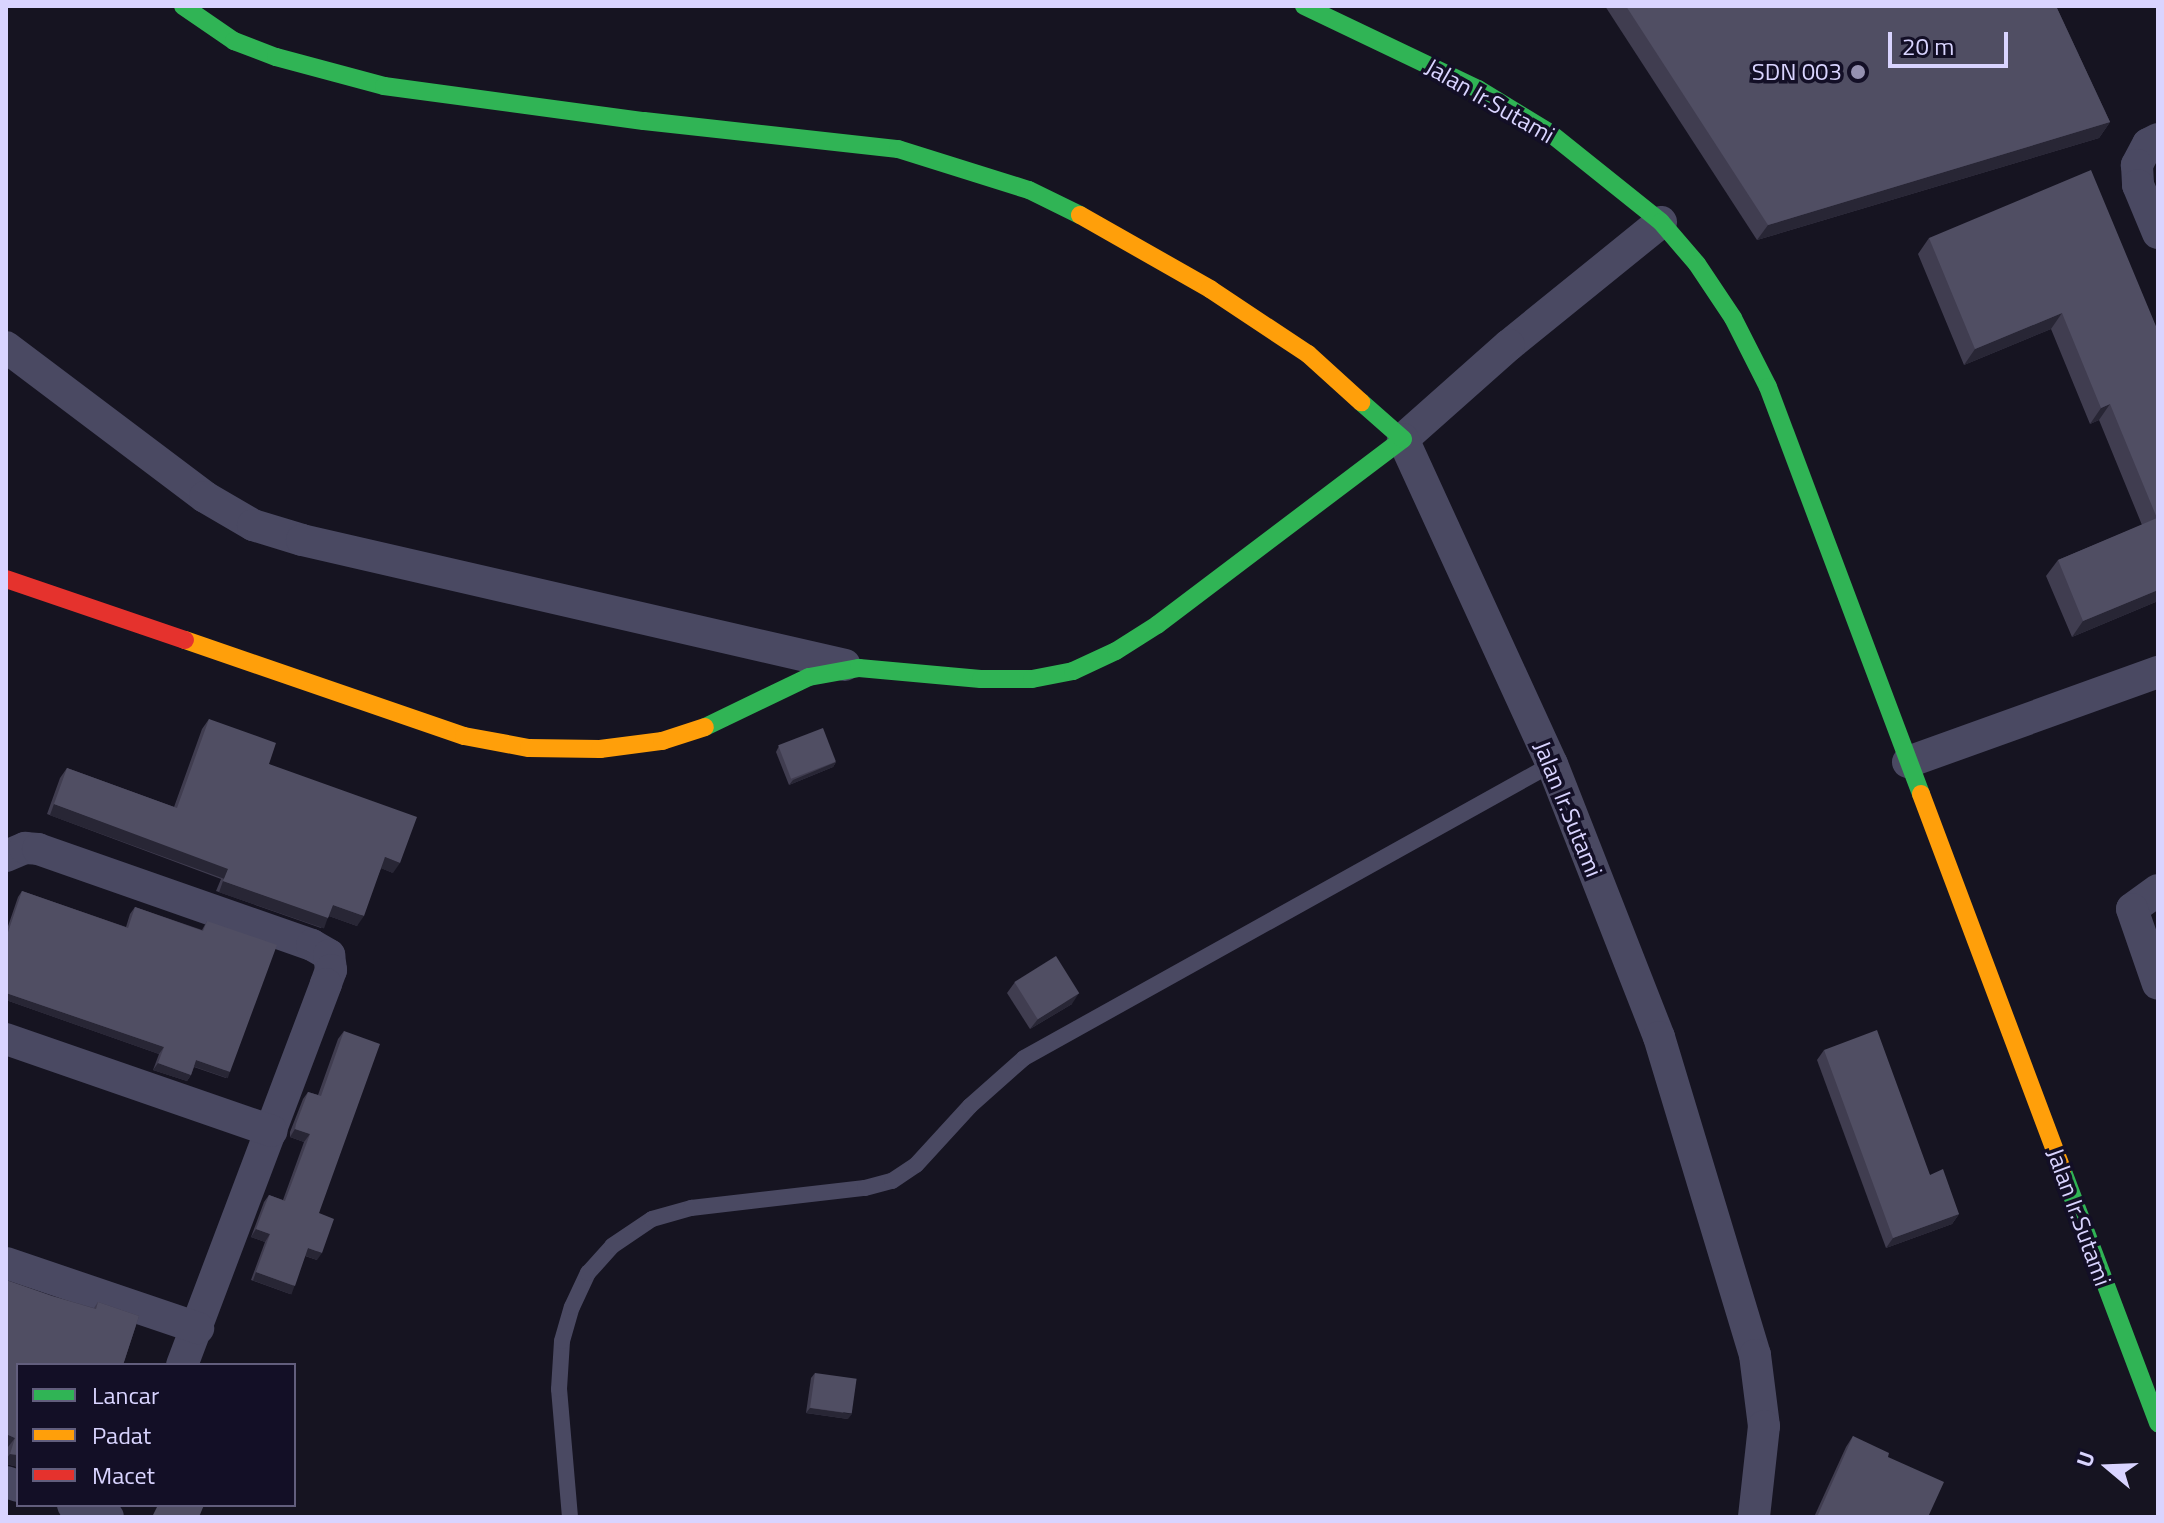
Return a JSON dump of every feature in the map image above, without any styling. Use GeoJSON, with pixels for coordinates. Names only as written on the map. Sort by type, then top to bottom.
{"type":"FeatureCollection","features":[{"type":"Feature","properties":{"kind":"street"},"geometry":{"type":"LineString","coordinates":[[183,6],[234,41],[291,62],[384,86],[613,118],[898,149],[1014,184],[1085,218],[1210,289],[1308,354],[1403,439]]}},
{"type":"Feature","properties":{"kind":"street","name":"Jalan Ir.Sutami"},"geometry":{"type":"LineString","coordinates":[[1304,6],[1478,89],[1550,133],[1661,222],[1697,264],[1719,296],[1768,387],[2158,1423]]}},
{"type":"Feature","properties":{"kind":"street"},"geometry":{"type":"LineString","coordinates":[[2158,139],[2148,144],[2137,165],[2138,185],[2158,233]]}},
{"type":"Feature","properties":{"kind":"street"},"geometry":{"type":"LineString","coordinates":[[6,347],[205,497],[253,525],[302,540],[859,668],[981,679],[1032,679],[1073,671],[1116,651],[1157,625],[1403,439],[1509,345],[1661,222]]}},
{"type":"Feature","properties":{"kind":"street","name":"Jalan Ir.Sutami"},"geometry":{"type":"LineString","coordinates":[[1403,439],[1552,764],[1659,1037],[1755,1355],[1764,1426],[1754,1517]]}},
{"type":"Feature","properties":{"kind":"street"},"geometry":{"type":"LineString","coordinates":[[6,579],[464,736],[529,748],[600,749],[662,741],[721,721],[809,677],[859,668]]}},
{"type":"Feature","properties":{"kind":"street"},"geometry":{"type":"LineString","coordinates":[[1908,762],[2158,672]]}},
{"type":"Feature","properties":{"kind":"street"},"geometry":{"type":"LineString","coordinates":[[6,856],[25,848],[38,849],[312,945],[329,955],[331,970],[183,1363]]}},
{"type":"Feature","properties":{"kind":"street"},"geometry":{"type":"LineString","coordinates":[[2158,890],[2132,909],[2158,984]]}},
{"type":"Feature","properties":{"kind":"street"},"geometry":{"type":"LineString","coordinates":[[6,1039],[272,1131]]}},
{"type":"Feature","properties":{"kind":"street"},"geometry":{"type":"LineString","coordinates":[[6,1263],[198,1328]]}},
{"type":"Feature","properties":{"kind":"street"},"geometry":{"type":"LineString","coordinates":[[79,1507],[108,1517]]}},
{"type":"Feature","properties":{"kind":"lane"},"geometry":{"type":"LineString","coordinates":[[570,1517],[559,1389],[562,1341],[572,1307],[588,1273],[612,1246],[652,1219],[691,1208],[865,1188],[892,1181],[916,1165],[970,1106],[1024,1058],[1552,764]]}},
{"type":"Feature","properties":{"kind":"building","name":"SDN 003"},"geometry":{"type":"Polygon","coordinates":[[[1626,6],[2056,6],[2110,122],[1768,225],[1626,6]]]}},
{"type":"Feature","properties":{"kind":"building"},"geometry":{"type":"Polygon","coordinates":[[[2091,170],[2158,331],[2158,590],[2083,621],[2058,560],[2157,518],[2110,404],[2101,408],[2062,313],[1975,349],[1929,238],[2091,170]]]}},
{"type":"Feature","properties":{"kind":"building"},"geometry":{"type":"Polygon","coordinates":[[[209,719],[276,743],[269,764],[417,817],[400,863],[385,857],[364,916],[333,905],[328,918],[223,881],[228,869],[54,804],[67,768],[177,808],[209,719]]]}},
{"type":"Feature","properties":{"kind":"building"},"geometry":{"type":"Polygon","coordinates":[[[823,728],[836,762],[791,779],[778,745],[823,728]]]}},
{"type":"Feature","properties":{"kind":"building"},"geometry":{"type":"Polygon","coordinates":[[[22,891],[128,928],[135,907],[203,931],[207,921],[277,945],[230,1072],[196,1060],[191,1075],[158,1063],[164,1047],[6,993],[6,938],[22,891]]]}},
{"type":"Feature","properties":{"kind":"building"},"geometry":{"type":"Polygon","coordinates":[[[1056,956],[1079,993],[1038,1019],[1014,982],[1056,956]]]}},
{"type":"Feature","properties":{"kind":"building"},"geometry":{"type":"Polygon","coordinates":[[[1877,1030],[1930,1175],[1943,1169],[1959,1214],[1893,1238],[1824,1050],[1877,1030]]]}},
{"type":"Feature","properties":{"kind":"building"},"geometry":{"type":"Polygon","coordinates":[[[344,1031],[380,1044],[319,1213],[334,1219],[322,1253],[308,1248],[295,1286],[256,1272],[270,1234],[256,1229],[269,1195],[285,1201],[310,1134],[295,1129],[296,1124],[308,1092],[321,1096],[344,1031]]]}},
{"type":"Feature","properties":{"kind":"building"},"geometry":{"type":"Polygon","coordinates":[[[6,1280],[96,1309],[98,1302],[139,1316],[124,1363],[16,1363],[16,1455],[10,1454],[15,1438],[6,1434],[6,1280]]]}},
{"type":"Feature","properties":{"kind":"building"},"geometry":{"type":"Polygon","coordinates":[[[815,1373],[857,1379],[852,1414],[810,1408],[815,1373]]]}},
{"type":"Feature","properties":{"kind":"building"},"geometry":{"type":"Polygon","coordinates":[[[1853,1436],[1889,1453],[1888,1457],[1944,1482],[1928,1517],[1817,1517],[1853,1436]]]}},
{"type":"Feature","properties":{"kind":"building"},"geometry":{"type":"Polygon","coordinates":[[[157,1507],[203,1507],[199,1517],[152,1517],[157,1507]]]}},
{"type":"Feature","properties":{"kind":"traffic: fast"},"geometry":{"type":"LineString","coordinates":[[183,6],[234,41],[276,57],[384,86],[644,121],[898,149],[1029,190],[1080,215]]}},
{"type":"Feature","properties":{"kind":"traffic: fast"},"geometry":{"type":"LineString","coordinates":[[1304,6],[1478,89],[1550,133],[1661,222],[1697,264],[1733,318],[1768,387],[1921,794]]}},
{"type":"Feature","properties":{"kind":"traffic: fast"},"geometry":{"type":"LineString","coordinates":[[705,727],[809,677],[859,668],[981,679],[1032,679],[1073,671],[1116,651],[1157,625],[1403,439],[1361,402]]}},
{"type":"Feature","properties":{"kind":"traffic: fast"},"geometry":{"type":"LineString","coordinates":[[2062,1169],[2158,1423]]}},
{"type":"Feature","properties":{"kind":"traffic: slow"},"geometry":{"type":"LineString","coordinates":[[1080,215],[1210,289],[1308,354],[1361,402]]}},
{"type":"Feature","properties":{"kind":"traffic: slow"},"geometry":{"type":"LineString","coordinates":[[185,640],[464,736],[529,748],[600,749],[662,741],[705,727]]}},
{"type":"Feature","properties":{"kind":"traffic: slow"},"geometry":{"type":"LineString","coordinates":[[1921,794],[2062,1169]]}},
{"type":"Feature","properties":{"kind":"traffic: jam"},"geometry":{"type":"LineString","coordinates":[[6,579],[185,640]]}},
{"type":"Feature","properties":{"kind":"place","name":"SDN 003"},"geometry":{"type":"Point","coordinates":[1858,72]}}]}
